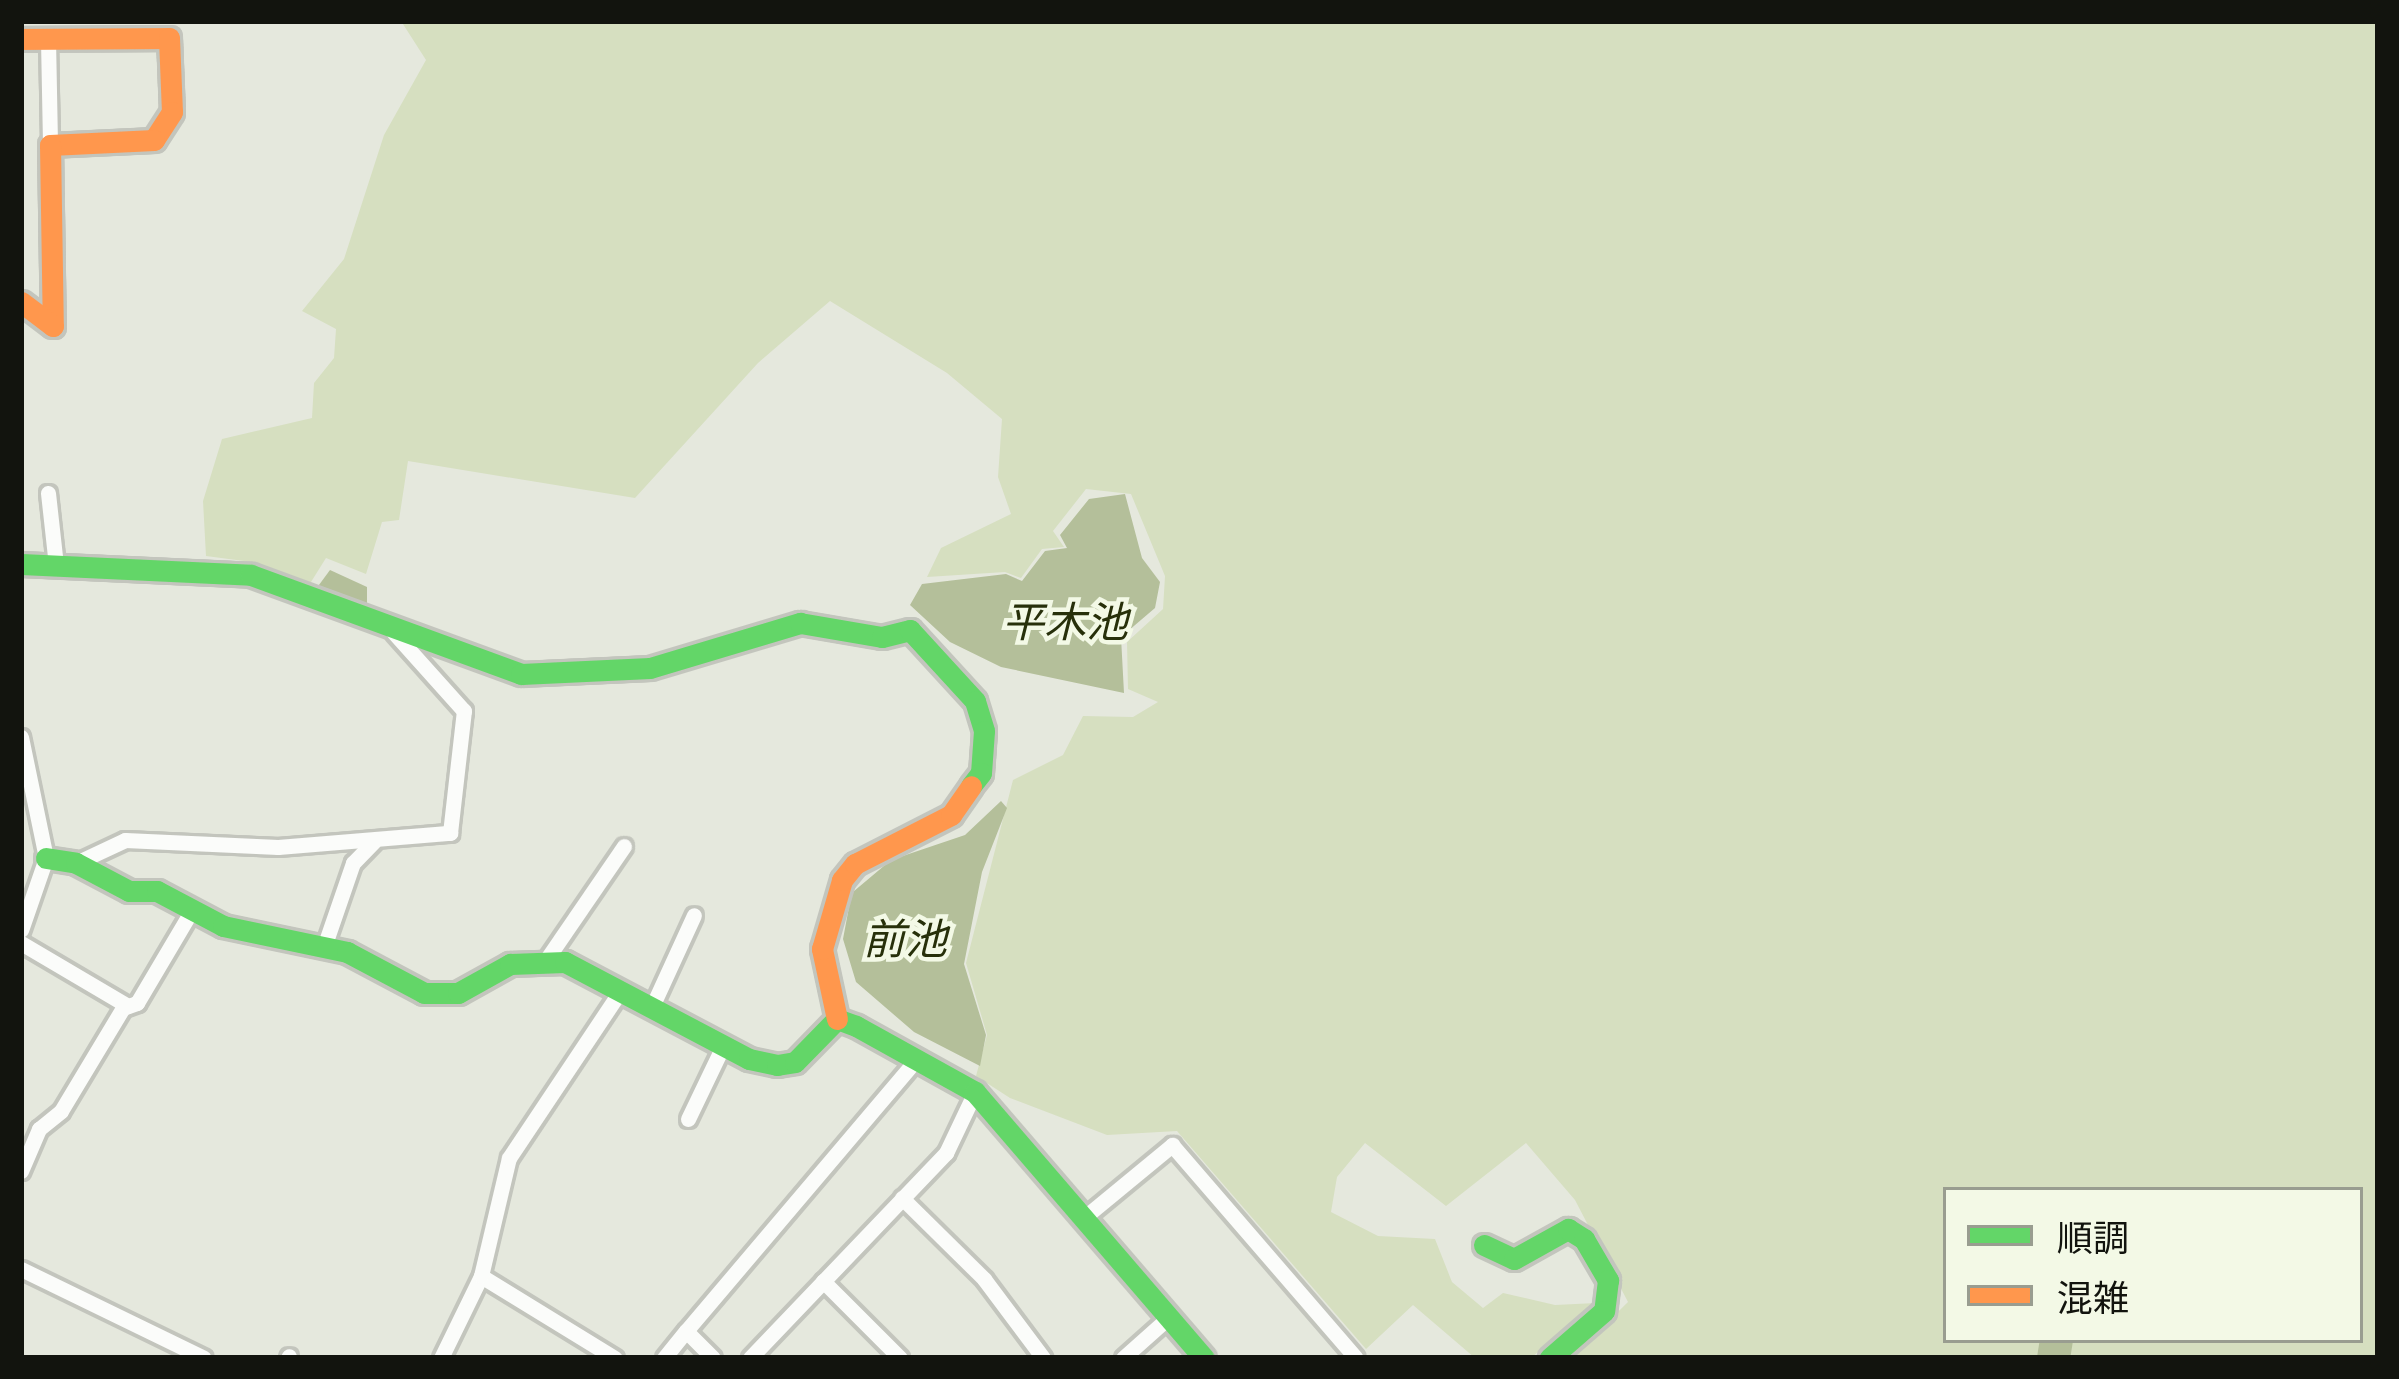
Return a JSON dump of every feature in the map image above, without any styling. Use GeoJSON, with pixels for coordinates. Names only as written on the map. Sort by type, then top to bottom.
{"type":"FeatureCollection","features":[{"type":"Feature","properties":{"kind":"street"},"geometry":{"type":"LineString","coordinates":[[21,39],[169,38],[172,112],[154,140],[50,145]]}},
{"type":"Feature","properties":{"kind":"street"},"geometry":{"type":"LineString","coordinates":[[21,302],[53,326],[48,39]]}},
{"type":"Feature","properties":{"kind":"street"},"geometry":{"type":"LineString","coordinates":[[48,493],[56,565]]}},
{"type":"Feature","properties":{"kind":"street"},"geometry":{"type":"LineString","coordinates":[[21,564],[251,574],[394,633],[521,674],[650,668],[800,623],[882,637],[910,630],[975,701],[984,730],[981,773],[951,815],[855,864],[842,880],[822,949],[837,1019],[975,1092],[1204,1358]]}},
{"type":"Feature","properties":{"kind":"street"},"geometry":{"type":"LineString","coordinates":[[76,863],[125,840],[374,842],[450,833],[464,711],[448,683],[394,633]]}},
{"type":"Feature","properties":{"kind":"street"},"geometry":{"type":"LineString","coordinates":[[21,737],[46,858],[21,930]]}},
{"type":"Feature","properties":{"kind":"street"},"geometry":{"type":"LineString","coordinates":[[324,947],[353,863],[374,842]]}},
{"type":"Feature","properties":{"kind":"street"},"geometry":{"type":"LineString","coordinates":[[546,960],[624,846]]}},
{"type":"Feature","properties":{"kind":"street"},"geometry":{"type":"LineString","coordinates":[[46,858],[76,863],[223,926],[324,947],[443,996],[510,964],[546,960],[748,1059],[795,1062],[837,1019]]}},
{"type":"Feature","properties":{"kind":"street"},"geometry":{"type":"LineString","coordinates":[[21,1171],[39,1129],[61,1111],[191,910]]}},
{"type":"Feature","properties":{"kind":"street"},"geometry":{"type":"LineString","coordinates":[[651,1009],[694,915]]}},
{"type":"Feature","properties":{"kind":"street"},"geometry":{"type":"LineString","coordinates":[[21,943],[128,1006]]}},
{"type":"Feature","properties":{"kind":"street"},"geometry":{"type":"LineString","coordinates":[[441,1358],[481,1276],[509,1158],[619,993]]}},
{"type":"Feature","properties":{"kind":"street"},"geometry":{"type":"LineString","coordinates":[[688,1118],[724,1046]]}},
{"type":"Feature","properties":{"kind":"street"},"geometry":{"type":"LineString","coordinates":[[664,1358],[915,1061]]}},
{"type":"Feature","properties":{"kind":"street"},"geometry":{"type":"LineString","coordinates":[[750,1358],[946,1153],[975,1092]]}},
{"type":"Feature","properties":{"kind":"street"},"geometry":{"type":"LineString","coordinates":[[1086,1216],[1172,1145],[1356,1358]]}},
{"type":"Feature","properties":{"kind":"street"},"geometry":{"type":"LineString","coordinates":[[902,1198],[984,1279],[1043,1358]]}},
{"type":"Feature","properties":{"kind":"street"},"geometry":{"type":"LineString","coordinates":[[1484,1245],[1514,1259],[1568,1229],[1584,1239],[1608,1280],[1604,1311],[1550,1358]]}},
{"type":"Feature","properties":{"kind":"street"},"geometry":{"type":"LineString","coordinates":[[21,1268],[204,1358]]}},
{"type":"Feature","properties":{"kind":"street"},"geometry":{"type":"LineString","coordinates":[[481,1276],[615,1358]]}},
{"type":"Feature","properties":{"kind":"street"},"geometry":{"type":"LineString","coordinates":[[823,1281],[900,1358]]}},
{"type":"Feature","properties":{"kind":"street"},"geometry":{"type":"LineString","coordinates":[[1123,1358],[1168,1317]]}},
{"type":"Feature","properties":{"kind":"street"},"geometry":{"type":"LineString","coordinates":[[686,1331],[713,1358]]}},
{"type":"Feature","properties":{"kind":"shaded area"},"geometry":{"type":"Polygon","coordinates":[[[401,21],[2378,21],[2378,1358],[1571,1358],[1628,1302],[1575,1200],[1526,1143],[1446,1206],[1365,1143],[1337,1177],[1331,1212],[1378,1236],[1435,1239],[1452,1282],[1483,1308],[1503,1293],[1555,1305],[1596,1303],[1531,1358],[1475,1358],[1413,1305],[1366,1349],[1177,1131],[1107,1135],[1010,1098],[976,1076],[987,1035],[966,963],[1013,780],[1063,755],[1083,716],[1133,717],[1158,702],[1128,689],[1127,642],[1163,609],[1165,576],[1131,494],[1086,489],[1053,531],[1064,547],[1042,549],[1021,578],[1005,572],[927,577],[941,548],[1011,514],[998,477],[1002,419],[947,373],[830,301],[758,363],[635,498],[408,461],[399,520],[382,522],[366,574],[326,558],[306,590],[244,561],[206,556],[203,501],[222,439],[312,418],[314,383],[334,358],[336,329],[302,311],[344,259],[384,135],[426,60],[401,21]]]}},
{"type":"Feature","properties":{"kind":"water","name":"平木池"},"geometry":{"type":"Polygon","coordinates":[[[1125,494],[1142,558],[1160,582],[1155,608],[1121,637],[1124,693],[1001,667],[950,642],[910,605],[922,584],[1006,574],[1022,581],[1045,551],[1067,548],[1060,535],[1089,499],[1125,494]]]}},
{"type":"Feature","properties":{"kind":"water"},"geometry":{"type":"Polygon","coordinates":[[[330,570],[367,587],[367,614],[316,589],[330,570]]]}},
{"type":"Feature","properties":{"kind":"water","name":"前池"},"geometry":{"type":"Polygon","coordinates":[[[1001,801],[1007,808],[982,872],[964,964],[986,1035],[980,1066],[914,1032],[856,982],[843,939],[849,907],[841,902],[891,860],[965,835],[1001,801]]]}},
{"type":"Feature","properties":{"kind":"waterway"},"geometry":{"type":"LineString","coordinates":[[2053,1358],[2056,1343]]}},
{"type":"Feature","properties":{"kind":"traffic: fast"},"geometry":{"type":"LineString","coordinates":[[21,564],[251,575],[521,674],[650,668],[800,623],[882,637],[910,630],[975,701],[984,731],[981,773],[971,786]]}},
{"type":"Feature","properties":{"kind":"traffic: fast"},"geometry":{"type":"LineString","coordinates":[[46,858],[76,863],[129,891],[157,891],[223,926],[347,952],[424,993],[458,993],[510,964],[565,962],[749,1059],[777,1065],[795,1062],[837,1019],[856,1026],[975,1092],[1204,1358]]}},
{"type":"Feature","properties":{"kind":"traffic: fast"},"geometry":{"type":"LineString","coordinates":[[1484,1245],[1514,1259],[1568,1229],[1584,1239],[1608,1280],[1604,1311],[1550,1358]]}},
{"type":"Feature","properties":{"kind":"traffic: slow"},"geometry":{"type":"LineString","coordinates":[[21,39],[169,38],[172,112],[154,140],[50,145],[53,326],[21,302]]}},
{"type":"Feature","properties":{"kind":"traffic: slow"},"geometry":{"type":"LineString","coordinates":[[837,1019],[822,949],[842,880],[855,864],[951,815],[971,786]]}}]}
